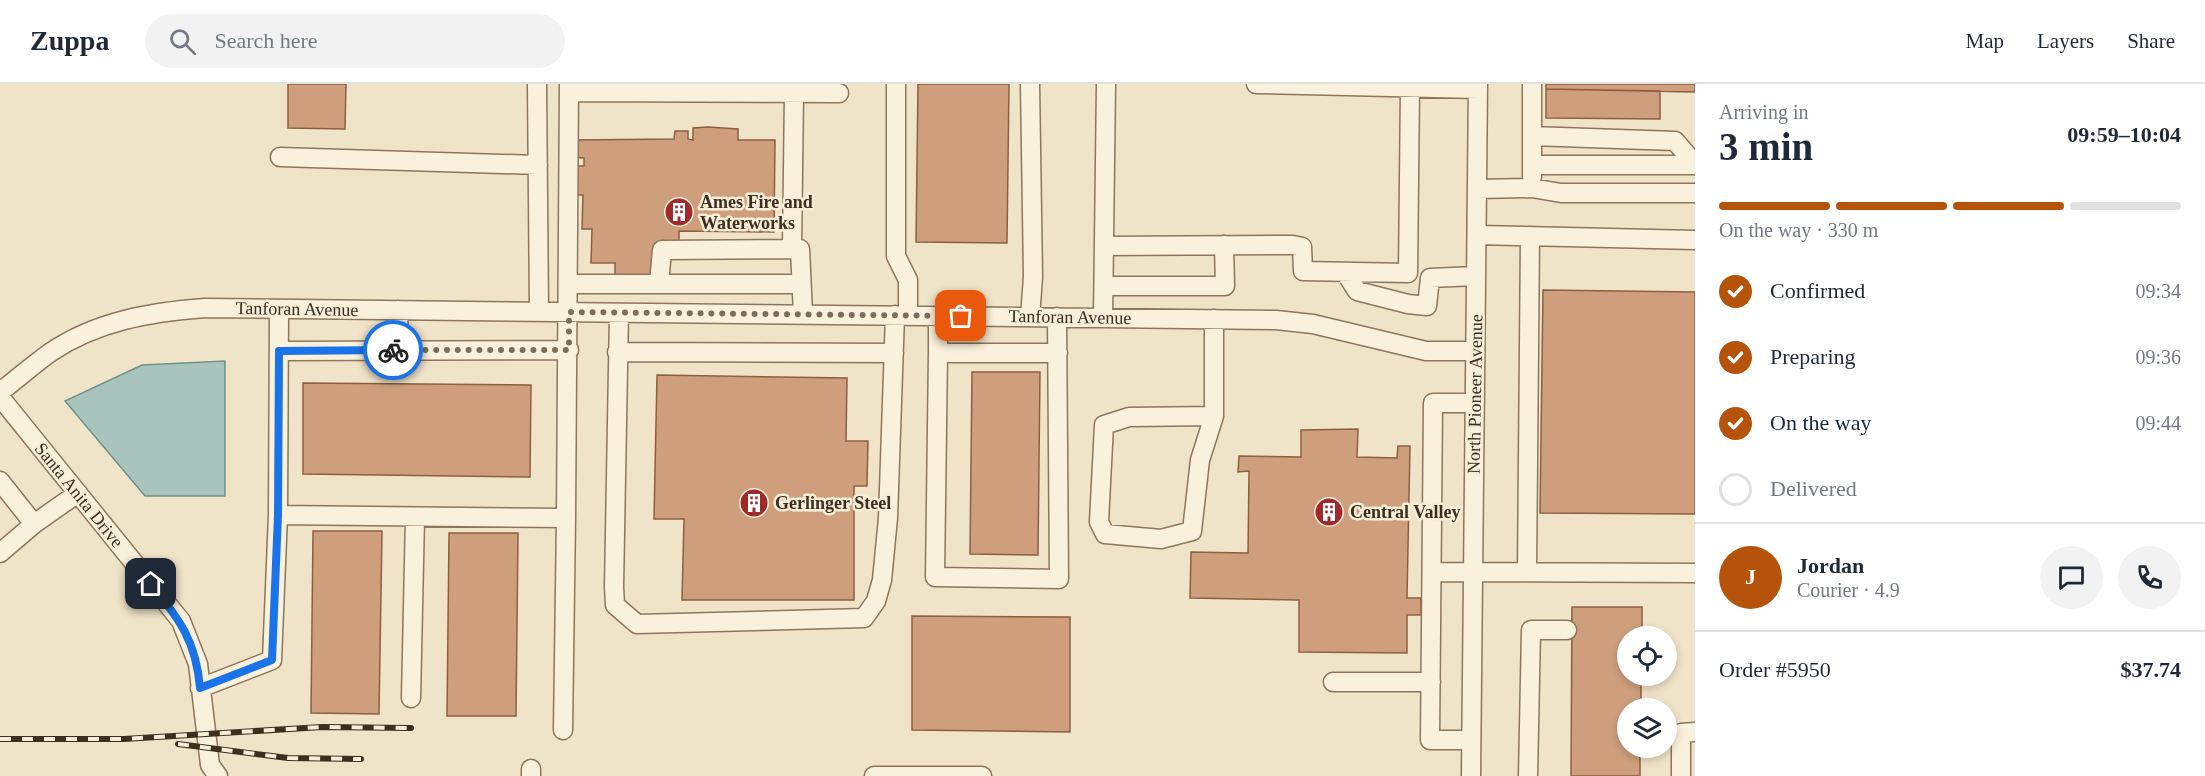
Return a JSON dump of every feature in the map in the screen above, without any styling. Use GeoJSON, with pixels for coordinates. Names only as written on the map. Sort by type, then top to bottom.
{"type":"FeatureCollection","features":[{"type":"Feature","properties":{"kind":"street"},"geometry":{"type":"LineString","coordinates":[[537,84],[539,312]]}},
{"type":"Feature","properties":{"kind":"street"},"geometry":{"type":"LineString","coordinates":[[619,313],[615,605],[637,624],[864,618],[876,601],[882,580],[888,518],[894,353],[908,280],[896,256],[896,84]]}},
{"type":"Feature","properties":{"kind":"street"},"geometry":{"type":"LineString","coordinates":[[1030,84],[1033,277],[1030,317]]}},
{"type":"Feature","properties":{"kind":"street"},"geometry":{"type":"LineString","coordinates":[[1103,318],[1106,84]]}},
{"type":"Feature","properties":{"kind":"street"},"geometry":{"type":"LineString","coordinates":[[1256,84],[1478,87]]}},
{"type":"Feature","properties":{"kind":"street"},"geometry":{"type":"LineString","coordinates":[[1532,84],[1532,188]]}},
{"type":"Feature","properties":{"kind":"street"},"geometry":{"type":"LineString","coordinates":[[1104,246],[1302,247],[1303,271],[1408,273],[1410,87]]}},
{"type":"Feature","properties":{"kind":"street","name":"North Pioneer Avenue"},"geometry":{"type":"LineString","coordinates":[[1471,776],[1478,87]]}},
{"type":"Feature","properties":{"kind":"street"},"geometry":{"type":"LineString","coordinates":[[563,730],[569,350],[569,88],[839,93]]}},
{"type":"Feature","properties":{"kind":"street"},"geometry":{"type":"LineString","coordinates":[[792,249],[794,93]]}},
{"type":"Feature","properties":{"kind":"street"},"geometry":{"type":"LineString","coordinates":[[1532,136],[1675,141],[1695,165]]}},
{"type":"Feature","properties":{"kind":"street"},"geometry":{"type":"LineString","coordinates":[[280,157],[538,165]]}},
{"type":"Feature","properties":{"kind":"street"},"geometry":{"type":"LineString","coordinates":[[1532,165],[1695,165]]}},
{"type":"Feature","properties":{"kind":"street"},"geometry":{"type":"LineString","coordinates":[[1477,189],[1532,188],[1561,193],[1695,193]]}},
{"type":"Feature","properties":{"kind":"street"},"geometry":{"type":"LineString","coordinates":[[1477,235],[1695,240]]}},
{"type":"Feature","properties":{"kind":"street"},"geometry":{"type":"LineString","coordinates":[[1527,572],[1530,237]]}},
{"type":"Feature","properties":{"kind":"street"},"geometry":{"type":"LineString","coordinates":[[1104,286],[1225,286],[1224,245]]}},
{"type":"Feature","properties":{"kind":"street"},"geometry":{"type":"LineString","coordinates":[[659,284],[662,250],[800,249],[802,314]]}},
{"type":"Feature","properties":{"kind":"street"},"geometry":{"type":"LineString","coordinates":[[1345,272],[1357,291],[1408,304],[1427,306],[1430,278],[1476,276]]}},
{"type":"Feature","properties":{"kind":"street"},"geometry":{"type":"LineString","coordinates":[[569,284],[800,284]]}},
{"type":"Feature","properties":{"kind":"street"},"geometry":{"type":"LineString","coordinates":[[200,688],[272,660],[278,515],[279,309]]}},
{"type":"Feature","properties":{"kind":"street","name":"Tanforan Avenue"},"geometry":{"type":"LineString","coordinates":[[0,392],[52,352],[119,321],[170,310],[398,310],[1297,321],[1415,349],[1475,351]]}},
{"type":"Feature","properties":{"kind":"street"},"geometry":{"type":"LineString","coordinates":[[398,310],[399,350]]}},
{"type":"Feature","properties":{"kind":"street"},"geometry":{"type":"LineString","coordinates":[[938,316],[935,577],[1059,579],[1057,317]]}},
{"type":"Feature","properties":{"kind":"street"},"geometry":{"type":"LineString","coordinates":[[1214,319],[1214,416],[1200,460],[1192,531],[1161,539],[1105,534],[1100,522],[1104,425],[1129,417],[1214,416]]}},
{"type":"Feature","properties":{"kind":"street"},"geometry":{"type":"LineString","coordinates":[[279,351],[569,350]]}},
{"type":"Feature","properties":{"kind":"street"},"geometry":{"type":"LineString","coordinates":[[617,352],[894,353]]}},
{"type":"Feature","properties":{"kind":"street"},"geometry":{"type":"LineString","coordinates":[[938,353],[1058,353]]}},
{"type":"Feature","properties":{"kind":"street","name":"Santa Anita Drive"},"geometry":{"type":"LineString","coordinates":[[0,397],[181,621],[192,644],[210,765],[218,776]]}},
{"type":"Feature","properties":{"kind":"street"},"geometry":{"type":"LineString","coordinates":[[1471,740],[1430,740],[1433,403],[1475,403]]}},
{"type":"Feature","properties":{"kind":"street"},"geometry":{"type":"LineString","coordinates":[[0,481],[34,524]]}},
{"type":"Feature","properties":{"kind":"street"},"geometry":{"type":"LineString","coordinates":[[0,553],[34,524],[78,493]]}},
{"type":"Feature","properties":{"kind":"street"},"geometry":{"type":"LineString","coordinates":[[278,515],[566,518]]}},
{"type":"Feature","properties":{"kind":"street"},"geometry":{"type":"LineString","coordinates":[[411,698],[415,517]]}},
{"type":"Feature","properties":{"kind":"street"},"geometry":{"type":"LineString","coordinates":[[1432,572],[1695,573]]}},
{"type":"Feature","properties":{"kind":"street"},"geometry":{"type":"LineString","coordinates":[[1528,776],[1531,630],[1567,630]]}},
{"type":"Feature","properties":{"kind":"street"},"geometry":{"type":"LineString","coordinates":[[1333,682],[1431,682]]}},
{"type":"Feature","properties":{"kind":"street"},"geometry":{"type":"LineString","coordinates":[[1686,773],[1681,733],[1695,732]]}},
{"type":"Feature","properties":{"kind":"street"},"geometry":{"type":"LineString","coordinates":[[874,776],[982,776]]}},
{"type":"Feature","properties":{"kind":"water"},"geometry":{"type":"Polygon","coordinates":[[[225,361],[225,496],[145,496],[65,401],[142,365],[225,361]]]}},
{"type":"Feature","properties":{"kind":"building"},"geometry":{"type":"Polygon","coordinates":[[[288,84],[346,84],[345,129],[288,128],[288,84]]]}},
{"type":"Feature","properties":{"kind":"building"},"geometry":{"type":"Polygon","coordinates":[[[918,84],[1009,84],[1007,243],[916,242],[918,84]]]}},
{"type":"Feature","properties":{"kind":"building"},"geometry":{"type":"Polygon","coordinates":[[[1546,84],[1695,84],[1695,92],[1546,89],[1546,84]]]}},
{"type":"Feature","properties":{"kind":"building"},"geometry":{"type":"Polygon","coordinates":[[[1546,89],[1660,91],[1660,119],[1546,118],[1546,89]]]}},
{"type":"Feature","properties":{"kind":"building","name":"Ames Fire and Waterworks"},"geometry":{"type":"Polygon","coordinates":[[[693,128],[738,129],[738,140],[775,140],[774,232],[679,231],[679,244],[675,247],[653,247],[656,281],[615,280],[615,263],[591,263],[592,229],[582,229],[583,195],[571,195],[571,166],[584,166],[584,158],[571,157],[572,140],[674,139],[675,131],[688,131],[688,139],[693,140],[693,128]]]}},
{"type":"Feature","properties":{"kind":"building"},"geometry":{"type":"Polygon","coordinates":[[[1543,290],[1695,292],[1695,514],[1540,513],[1543,290]]]}},
{"type":"Feature","properties":{"kind":"building"},"geometry":{"type":"Polygon","coordinates":[[[972,372],[1040,372],[1038,555],[970,554],[972,372]]]}},
{"type":"Feature","properties":{"kind":"building","name":"Gerlinger Steel"},"geometry":{"type":"Polygon","coordinates":[[[657,375],[847,378],[846,441],[868,441],[867,486],[854,486],[854,600],[682,600],[684,519],[654,519],[657,375]]]}},
{"type":"Feature","properties":{"kind":"building"},"geometry":{"type":"Polygon","coordinates":[[[303,383],[531,385],[530,477],[303,474],[303,383]]]}},
{"type":"Feature","properties":{"kind":"building","name":"Central Valley"},"geometry":{"type":"Polygon","coordinates":[[[1358,429],[1357,457],[1397,458],[1398,446],[1410,446],[1407,598],[1421,598],[1421,615],[1407,615],[1407,653],[1299,652],[1299,600],[1190,598],[1191,552],[1248,553],[1249,471],[1238,472],[1239,456],[1301,457],[1301,430],[1358,429]]]}},
{"type":"Feature","properties":{"kind":"building"},"geometry":{"type":"Polygon","coordinates":[[[313,531],[382,531],[379,714],[311,713],[313,531]]]}},
{"type":"Feature","properties":{"kind":"building"},"geometry":{"type":"Polygon","coordinates":[[[449,533],[518,533],[516,716],[447,716],[449,533]]]}},
{"type":"Feature","properties":{"kind":"building"},"geometry":{"type":"Polygon","coordinates":[[[1572,607],[1642,607],[1642,626],[1617,626],[1617,686],[1641,686],[1641,698],[1617,698],[1617,758],[1640,758],[1640,776],[1571,776],[1572,607]]]}},
{"type":"Feature","properties":{"kind":"building"},"geometry":{"type":"Polygon","coordinates":[[[912,616],[1070,617],[1070,732],[912,730],[912,616]]]}},
{"type":"Feature","properties":{"kind":"railway"},"geometry":{"type":"LineString","coordinates":[[0,739],[124,739],[322,727],[411,728]]}},
{"type":"Feature","properties":{"kind":"railway"},"geometry":{"type":"LineString","coordinates":[[178,744],[288,758],[361,759]]}},
{"type":"Feature","properties":{"kind":"way so far"},"geometry":{"type":"LineString","coordinates":[[393,350],[569,350],[569,312],[961,316]]}},
{"type":"Feature","properties":{"kind":"place","name":"Ames Fire and Waterworks"},"geometry":{"type":"Point","coordinates":[679,212]}},
{"type":"Feature","properties":{"kind":"place","name":"Gerlinger Steel"},"geometry":{"type":"Point","coordinates":[754,503]}},
{"type":"Feature","properties":{"kind":"place","name":"Central Valley"},"geometry":{"type":"Point","coordinates":[1329,512]}},
{"type":"Feature","properties":{"kind":"route"},"geometry":{"type":"LineString","coordinates":[[151,584],[181,621],[192,644],[198,664],[200,688],[272,660],[278,515],[279,351],[393,350]]}}]}
